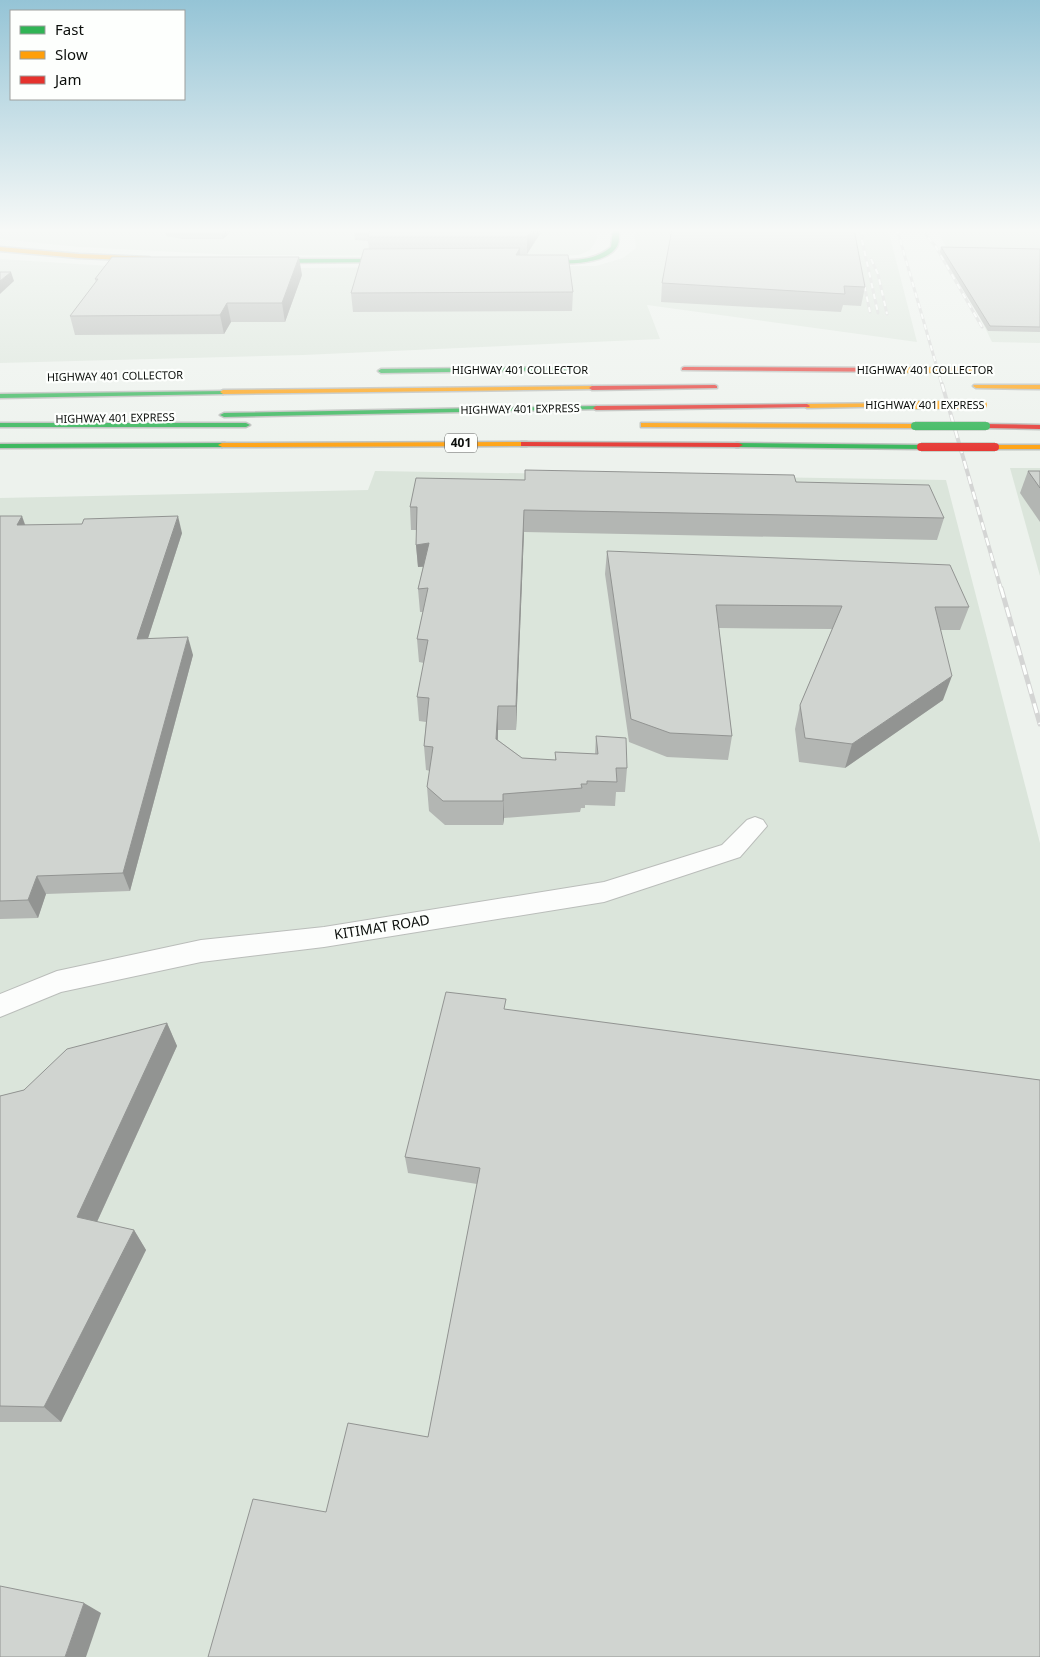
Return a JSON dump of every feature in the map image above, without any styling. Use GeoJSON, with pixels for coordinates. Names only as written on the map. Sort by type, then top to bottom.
{"type":"FeatureCollection","features":[{"type":"Feature","properties":{"kind":"main road","name":"HIGHWAY 401 COLLECTOR"},"geometry":{"type":"LineString","coordinates":[[365,371],[589,370]]}},
{"type":"Feature","properties":{"kind":"main road","name":"HIGHWAY 401 COLLECTOR"},"geometry":{"type":"LineString","coordinates":[[667,370],[981,370]]}},
{"type":"Feature","properties":{"kind":"main road","name":"HIGHWAY 401 EXPRESS"},"geometry":{"type":"LineString","coordinates":[[972,386],[1040,387]]}},
{"type":"Feature","properties":{"kind":"main road","name":"HIGHWAY 401 EXPRESS"},"geometry":{"type":"LineString","coordinates":[[0,396],[269,391],[726,387]]}},
{"type":"Feature","properties":{"kind":"main road","name":"HIGHWAY 401 EXPRESS"},"geometry":{"type":"LineString","coordinates":[[0,421],[509,409],[909,404],[988,405]]}},
{"type":"Feature","properties":{"kind":"main road"},"geometry":{"type":"LineString","coordinates":[[0,425],[308,425]]}},
{"type":"Feature","properties":{"kind":"main road"},"geometry":{"type":"LineString","coordinates":[[635,426],[1040,427]]}},
{"type":"Feature","properties":{"kind":"main road"},"geometry":{"type":"LineString","coordinates":[[0,453],[444,443]]}},
{"type":"Feature","properties":{"kind":"main road","name":"401"},"geometry":{"type":"LineString","coordinates":[[0,446],[444,443],[1040,447]]}},
{"type":"Feature","properties":{"kind":"street","name":"KITIMAT ROAD"},"geometry":{"type":"LineString","coordinates":[[0,1006],[57,982],[200,950],[324,937],[604,892],[731,851],[755,826]]}},
{"type":"Feature","properties":{"kind":"shaded area"},"geometry":{"type":"Polygon","coordinates":[[[0,306],[648,306],[660,339],[303,355],[0,363],[0,306]]]}},
{"type":"Feature","properties":{"kind":"shaded area"},"geometry":{"type":"Polygon","coordinates":[[[657,306],[908,306],[917,342],[657,306]]]}},
{"type":"Feature","properties":{"kind":"shaded area"},"geometry":{"type":"Polygon","coordinates":[[[975,306],[1040,306],[1040,343],[992,342],[975,306]]]}},
{"type":"Feature","properties":{"kind":"shaded area"},"geometry":{"type":"Polygon","coordinates":[[[1010,468],[1040,468],[1040,576],[1010,468]]]}},
{"type":"Feature","properties":{"kind":"shaded area"},"geometry":{"type":"Polygon","coordinates":[[[375,471],[946,480],[1040,843],[1040,1657],[0,1657],[0,498],[368,490],[375,471]]]}},
{"type":"Feature","properties":{"kind":"building"},"geometry":{"type":"Polygon","coordinates":[[[77,306],[225,306],[220,315],[70,316],[77,306]]]}},
{"type":"Feature","properties":{"kind":"building"},"geometry":{"type":"Polygon","coordinates":[[[978,306],[1040,306],[1040,327],[990,326],[978,306]]]}},
{"type":"Feature","properties":{"kind":"building"},"geometry":{"type":"Polygon","coordinates":[[[525,470],[794,475],[796,482],[929,485],[944,518],[524,510],[516,706],[498,706],[496,739],[522,758],[556,760],[555,752],[598,754],[596,736],[626,738],[627,768],[616,768],[617,782],[587,781],[587,784],[581,784],[582,788],[503,794],[503,801],[443,801],[427,787],[433,747],[424,746],[429,698],[417,697],[428,640],[417,639],[428,588],[418,589],[429,543],[416,545],[417,507],[410,507],[416,478],[525,480],[525,470]]]}},
{"type":"Feature","properties":{"kind":"building"},"geometry":{"type":"Polygon","coordinates":[[[1028,471],[1040,471],[1040,488],[1028,471]]]}},
{"type":"Feature","properties":{"kind":"building"},"geometry":{"type":"Polygon","coordinates":[[[0,516],[22,516],[17,525],[82,524],[84,519],[178,516],[137,639],[188,637],[123,873],[37,876],[28,900],[0,901],[0,516]]]}},
{"type":"Feature","properties":{"kind":"building"},"geometry":{"type":"Polygon","coordinates":[[[607,551],[950,565],[969,607],[935,607],[952,676],[852,744],[805,738],[800,705],[842,606],[716,605],[732,736],[670,733],[631,719],[607,551]]]}},
{"type":"Feature","properties":{"kind":"building"},"geometry":{"type":"Polygon","coordinates":[[[446,992],[506,999],[504,1009],[1040,1080],[1040,1657],[208,1657],[253,1499],[326,1512],[348,1423],[428,1437],[480,1168],[405,1157],[446,992]]]}},
{"type":"Feature","properties":{"kind":"building"},"geometry":{"type":"Polygon","coordinates":[[[167,1023],[77,1217],[134,1230],[44,1407],[0,1406],[0,1096],[24,1090],[67,1049],[167,1023]]]}},
{"type":"Feature","properties":{"kind":"building"},"geometry":{"type":"Polygon","coordinates":[[[0,1586],[84,1603],[65,1657],[0,1657],[0,1586]]]}},
{"type":"Feature","properties":{"kind":"railway"},"geometry":{"type":"LineString","coordinates":[[869,306],[870,312]]}},
{"type":"Feature","properties":{"kind":"railway"},"geometry":{"type":"LineString","coordinates":[[877,306],[878,313]]}},
{"type":"Feature","properties":{"kind":"railway"},"geometry":{"type":"LineString","coordinates":[[885,306],[887,314]]}},
{"type":"Feature","properties":{"kind":"railway"},"geometry":{"type":"LineString","coordinates":[[919,306],[942,385]]}},
{"type":"Feature","properties":{"kind":"railway"},"geometry":{"type":"LineString","coordinates":[[970,306],[982,327]]}},
{"type":"Feature","properties":{"kind":"railway"},"geometry":{"type":"LineString","coordinates":[[942,384],[1001,589]]}},
{"type":"Feature","properties":{"kind":"railway"},"geometry":{"type":"LineString","coordinates":[[1001,588],[1040,724]]}},
{"type":"Feature","properties":{"kind":"traffic: fast"},"geometry":{"type":"LineString","coordinates":[[381,371],[578,369]]}},
{"type":"Feature","properties":{"kind":"traffic: fast"},"geometry":{"type":"LineString","coordinates":[[0,396],[223,392]]}},
{"type":"Feature","properties":{"kind":"traffic: fast"},"geometry":{"type":"LineString","coordinates":[[224,415],[596,408]]}},
{"type":"Feature","properties":{"kind":"traffic: fast"},"geometry":{"type":"LineString","coordinates":[[0,425],[246,425]]}},
{"type":"Feature","properties":{"kind":"traffic: fast"},"geometry":{"type":"LineString","coordinates":[[915,426],[986,426]]}},
{"type":"Feature","properties":{"kind":"traffic: fast"},"geometry":{"type":"LineString","coordinates":[[0,446],[222,445]]}},
{"type":"Feature","properties":{"kind":"traffic: fast"},"geometry":{"type":"LineString","coordinates":[[739,445],[921,447]]}},
{"type":"Feature","properties":{"kind":"traffic: slow"},"geometry":{"type":"LineString","coordinates":[[903,370],[977,370]]}},
{"type":"Feature","properties":{"kind":"traffic: slow"},"geometry":{"type":"LineString","coordinates":[[976,386],[1040,387]]}},
{"type":"Feature","properties":{"kind":"traffic: slow"},"geometry":{"type":"LineString","coordinates":[[223,392],[592,388]]}},
{"type":"Feature","properties":{"kind":"traffic: slow"},"geometry":{"type":"LineString","coordinates":[[807,406],[909,405]]}},
{"type":"Feature","properties":{"kind":"traffic: slow"},"geometry":{"type":"LineString","coordinates":[[909,405],[983,405]]}},
{"type":"Feature","properties":{"kind":"traffic: slow"},"geometry":{"type":"LineString","coordinates":[[644,425],[915,426]]}},
{"type":"Feature","properties":{"kind":"traffic: slow"},"geometry":{"type":"LineString","coordinates":[[222,445],[524,444]]}},
{"type":"Feature","properties":{"kind":"traffic: slow"},"geometry":{"type":"LineString","coordinates":[[995,447],[1040,447]]}},
{"type":"Feature","properties":{"kind":"traffic: jam"},"geometry":{"type":"LineString","coordinates":[[684,369],[903,370]]}},
{"type":"Feature","properties":{"kind":"traffic: jam"},"geometry":{"type":"LineString","coordinates":[[592,388],[715,387]]}},
{"type":"Feature","properties":{"kind":"traffic: jam"},"geometry":{"type":"LineString","coordinates":[[596,408],[807,406]]}},
{"type":"Feature","properties":{"kind":"traffic: jam"},"geometry":{"type":"LineString","coordinates":[[986,426],[1040,427]]}},
{"type":"Feature","properties":{"kind":"traffic: jam"},"geometry":{"type":"LineString","coordinates":[[524,444],[739,445]]}},
{"type":"Feature","properties":{"kind":"traffic: jam"},"geometry":{"type":"LineString","coordinates":[[921,447],[995,447]]}}]}
